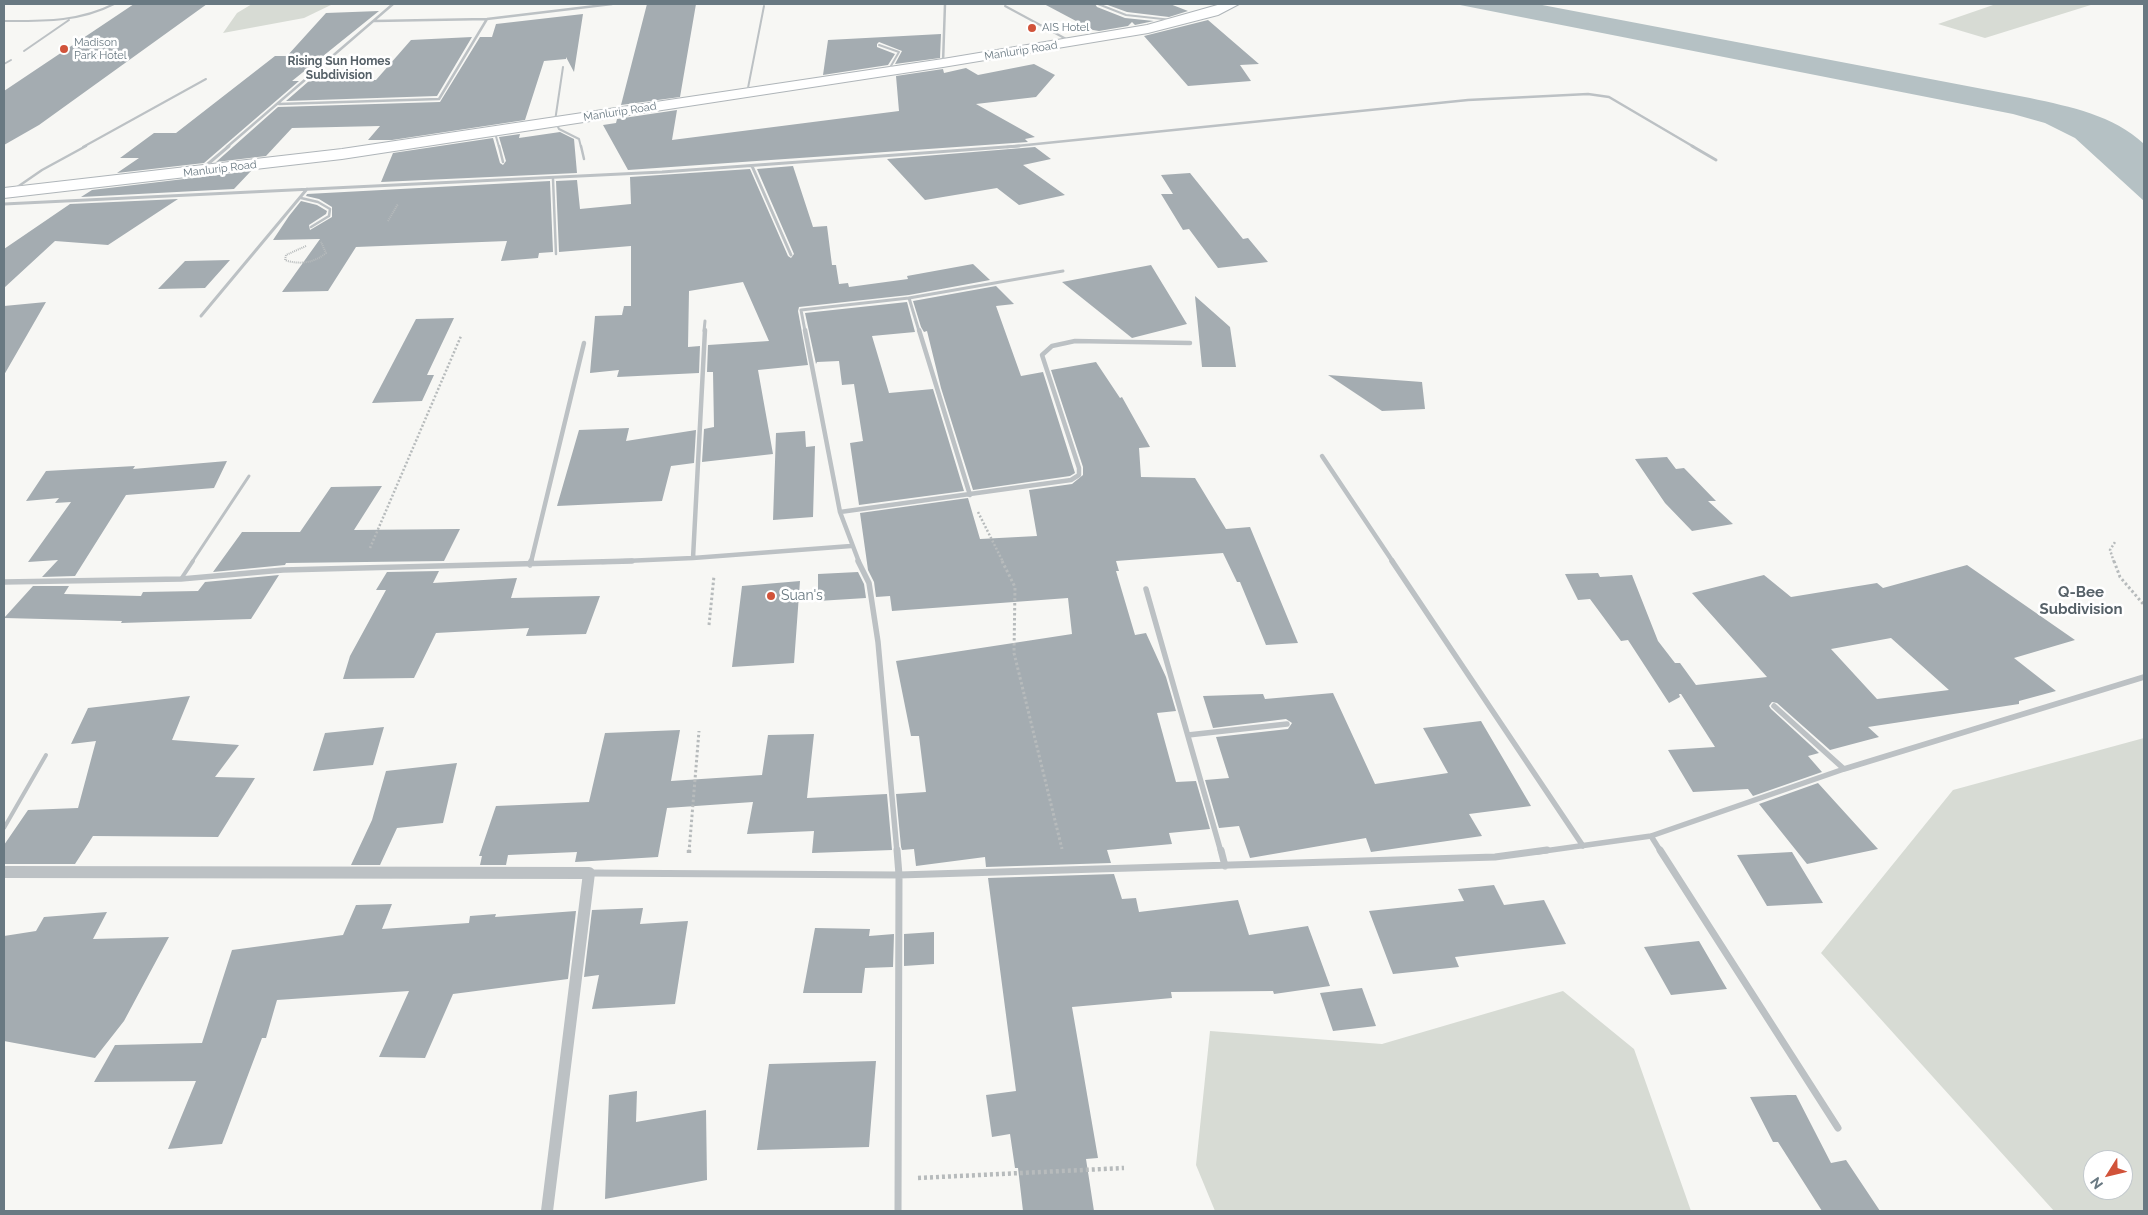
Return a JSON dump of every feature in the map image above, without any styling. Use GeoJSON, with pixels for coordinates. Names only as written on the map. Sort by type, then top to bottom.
{"type":"FeatureCollection","features":[{"type":"Feature","properties":{"kind":"main road","name":"Manlurip Road"},"geometry":{"type":"LineString","coordinates":[[5,197],[342,154],[943,63],[1148,29],[1182,21],[1232,4]]}},
{"type":"Feature","properties":{"kind":"street"},"geometry":{"type":"LineString","coordinates":[[198,172],[393,4]]}},
{"type":"Feature","properties":{"kind":"street"},"geometry":{"type":"LineString","coordinates":[[558,11],[559,4]]}},
{"type":"Feature","properties":{"kind":"street"},"geometry":{"type":"LineString","coordinates":[[373,21],[488,19],[612,4]]}},
{"type":"Feature","properties":{"kind":"street"},"geometry":{"type":"LineString","coordinates":[[943,63],[945,4]]}},
{"type":"Feature","properties":{"kind":"street"},"geometry":{"type":"LineString","coordinates":[[278,104],[439,99],[488,19]]}},
{"type":"Feature","properties":{"kind":"street"},"geometry":{"type":"LineString","coordinates":[[5,197],[307,189],[553,179],[979,150],[1468,100],[1588,94],[1609,97],[1716,160]]}},
{"type":"Feature","properties":{"kind":"street"},"geometry":{"type":"LineString","coordinates":[[752,166],[791,255]]}},
{"type":"Feature","properties":{"kind":"street"},"geometry":{"type":"LineString","coordinates":[[201,316],[307,189]]}},
{"type":"Feature","properties":{"kind":"street"},"geometry":{"type":"LineString","coordinates":[[898,1211],[899,875],[878,642],[869,583],[851,546],[840,512],[801,310],[909,298],[1062,271]]}},
{"type":"Feature","properties":{"kind":"street"},"geometry":{"type":"LineString","coordinates":[[909,298],[970,495]]}},
{"type":"Feature","properties":{"kind":"street"},"geometry":{"type":"LineString","coordinates":[[693,558],[705,321]]}},
{"type":"Feature","properties":{"kind":"street"},"geometry":{"type":"LineString","coordinates":[[840,512],[1071,480],[1079,475],[1079,468],[1042,355],[1052,346],[1075,341],[1190,343]]}},
{"type":"Feature","properties":{"kind":"street"},"geometry":{"type":"LineString","coordinates":[[530,565],[584,343]]}},
{"type":"Feature","properties":{"kind":"street"},"geometry":{"type":"LineString","coordinates":[[1322,456],[1583,846]]}},
{"type":"Feature","properties":{"kind":"street"},"geometry":{"type":"LineString","coordinates":[[4,582],[181,579],[283,570],[361,570],[530,565],[693,558],[851,546]]}},
{"type":"Feature","properties":{"kind":"street"},"geometry":{"type":"LineString","coordinates":[[1146,589],[1225,866]]}},
{"type":"Feature","properties":{"kind":"street"},"geometry":{"type":"LineString","coordinates":[[4,872],[899,875],[1068,872],[1495,857],[1651,836],[1844,769],[2144,677]]}},
{"type":"Feature","properties":{"kind":"street"},"geometry":{"type":"LineString","coordinates":[[1774,706],[1844,769]]}},
{"type":"Feature","properties":{"kind":"street"},"geometry":{"type":"LineString","coordinates":[[1188,735],[1287,724]]}},
{"type":"Feature","properties":{"kind":"street"},"geometry":{"type":"LineString","coordinates":[[1651,836],[1838,1128]]}},
{"type":"Feature","properties":{"kind":"street"},"geometry":{"type":"LineString","coordinates":[[547,1211],[589,873]]}},
{"type":"Feature","properties":{"kind":"lane"},"geometry":{"type":"LineString","coordinates":[[4,20],[69,20],[91,15],[114,4]]}},
{"type":"Feature","properties":{"kind":"lane"},"geometry":{"type":"LineString","coordinates":[[1098,4],[1126,14],[1182,21]]}},
{"type":"Feature","properties":{"kind":"lane"},"geometry":{"type":"LineString","coordinates":[[747,93],[764,6]]}},
{"type":"Feature","properties":{"kind":"lane"},"geometry":{"type":"LineString","coordinates":[[1005,6],[1072,42]]}},
{"type":"Feature","properties":{"kind":"lane"},"geometry":{"type":"LineString","coordinates":[[24,51],[69,20]]}},
{"type":"Feature","properties":{"kind":"lane"},"geometry":{"type":"LineString","coordinates":[[879,45],[899,52],[888,71]]}},
{"type":"Feature","properties":{"kind":"lane"},"geometry":{"type":"LineString","coordinates":[[4,64],[11,60]]}},
{"type":"Feature","properties":{"kind":"lane"},"geometry":{"type":"LineString","coordinates":[[563,67],[555,121],[559,129],[579,139],[584,159]]}},
{"type":"Feature","properties":{"kind":"lane"},"geometry":{"type":"LineString","coordinates":[[5,197],[42,170],[206,79]]}},
{"type":"Feature","properties":{"kind":"lane"},"geometry":{"type":"LineString","coordinates":[[494,130],[503,162]]}},
{"type":"Feature","properties":{"kind":"lane"},"geometry":{"type":"LineString","coordinates":[[553,179],[556,254]]}},
{"type":"Feature","properties":{"kind":"lane"},"geometry":{"type":"LineString","coordinates":[[301,198],[318,202],[330,209],[329,216],[312,227]]}},
{"type":"Feature","properties":{"kind":"lane"},"geometry":{"type":"LineString","coordinates":[[181,579],[249,476]]}},
{"type":"Feature","properties":{"kind":"lane"},"geometry":{"type":"LineString","coordinates":[[4,828],[46,755]]}},
{"type":"Feature","properties":{"kind":"path"},"geometry":{"type":"LineString","coordinates":[[312,243],[286,255],[286,260],[300,263],[319,259],[326,253],[320,239]]}},
{"type":"Feature","properties":{"kind":"path"},"geometry":{"type":"LineString","coordinates":[[361,570],[461,336]]}},
{"type":"Feature","properties":{"kind":"path"},"geometry":{"type":"LineString","coordinates":[[970,495],[1015,587],[1014,653],[1068,872]]}},
{"type":"Feature","properties":{"kind":"path"},"geometry":{"type":"LineString","coordinates":[[2115,542],[2110,550],[2120,578],[2144,605]]}},
{"type":"Feature","properties":{"kind":"path"},"geometry":{"type":"LineString","coordinates":[[709,625],[717,556]]}},
{"type":"Feature","properties":{"kind":"path"},"geometry":{"type":"LineString","coordinates":[[687,874],[699,731]]}},
{"type":"Feature","properties":{"kind":"path"},"geometry":{"type":"LineString","coordinates":[[898,1179],[1124,1168]]}},
{"type":"Feature","properties":{"kind":"shaded area"},"geometry":{"type":"Polygon","coordinates":[[[252,4],[333,4],[304,18],[223,33],[237,13],[252,4]]]}},
{"type":"Feature","properties":{"kind":"shaded area"},"geometry":{"type":"Polygon","coordinates":[[[1455,4],[1537,4],[2030,98],[2076,109],[2119,126],[2144,144],[2144,201],[2075,138],[2045,123],[2013,114],[1455,4]]]}},
{"type":"Feature","properties":{"kind":"shaded area"},"geometry":{"type":"Polygon","coordinates":[[[1996,4],[2094,4],[1985,38],[1938,24],[1996,4]]]}},
{"type":"Feature","properties":{"kind":"shaded area"},"geometry":{"type":"Polygon","coordinates":[[[2144,738],[2144,1211],[2054,1211],[1821,953],[1953,790],[2144,738]]]}},
{"type":"Feature","properties":{"kind":"shaded area"},"geometry":{"type":"Polygon","coordinates":[[[1563,991],[1634,1049],[1691,1211],[1215,1211],[1196,1165],[1210,1031],[1382,1044],[1563,991]]]}},
{"type":"Feature","properties":{"kind":"building"},"geometry":{"type":"Polygon","coordinates":[[[134,4],[207,4],[39,125],[4,145],[4,91],[134,4]]]}},
{"type":"Feature","properties":{"kind":"building"},"geometry":{"type":"Polygon","coordinates":[[[647,4],[696,4],[680,97],[621,105],[647,4]]]}},
{"type":"Feature","properties":{"kind":"building"},"geometry":{"type":"Polygon","coordinates":[[[1044,4],[1095,4],[1097,7],[1125,18],[1154,21],[1135,25],[1132,22],[1128,26],[1099,31],[1093,30],[1044,4]]]}},
{"type":"Feature","properties":{"kind":"building"},"geometry":{"type":"Polygon","coordinates":[[[1105,4],[1170,4],[1188,11],[1169,17],[1127,12],[1105,4]]]}},
{"type":"Feature","properties":{"kind":"building"},"geometry":{"type":"Polygon","coordinates":[[[379,11],[292,81],[299,81],[204,163],[117,173],[139,158],[120,158],[154,133],[176,133],[275,56],[287,56],[326,13],[379,11]]]}},
{"type":"Feature","properties":{"kind":"building"},"geometry":{"type":"Polygon","coordinates":[[[583,14],[574,72],[566,57],[566,59],[544,61],[525,120],[392,140],[368,140],[380,126],[292,128],[266,156],[216,162],[278,107],[440,102],[480,37],[492,37],[496,24],[583,14]]]}},
{"type":"Feature","properties":{"kind":"building"},"geometry":{"type":"Polygon","coordinates":[[[1208,20],[1259,64],[1240,65],[1251,81],[1188,86],[1144,36],[1208,20]]]}},
{"type":"Feature","properties":{"kind":"building"},"geometry":{"type":"Polygon","coordinates":[[[941,34],[940,58],[895,64],[902,51],[879,42],[877,47],[895,54],[888,65],[823,75],[828,40],[941,34]]]}},
{"type":"Feature","properties":{"kind":"building"},"geometry":{"type":"Polygon","coordinates":[[[472,37],[437,96],[286,101],[309,81],[376,80],[411,40],[472,37]]]}},
{"type":"Feature","properties":{"kind":"building"},"geometry":{"type":"Polygon","coordinates":[[[1034,64],[1055,75],[1036,97],[976,104],[1035,137],[1025,139],[1028,142],[628,170],[603,125],[616,123],[617,119],[677,110],[672,140],[899,111],[896,76],[943,69],[944,73],[966,68],[978,75],[1034,64]]]}},
{"type":"Feature","properties":{"kind":"building"},"geometry":{"type":"Polygon","coordinates":[[[560,132],[574,139],[577,173],[381,182],[393,153],[493,138],[500,163],[503,165],[506,161],[499,137],[520,134],[519,138],[560,132]]]}},
{"type":"Feature","properties":{"kind":"building"},"geometry":{"type":"Polygon","coordinates":[[[1035,147],[1051,159],[1023,165],[1065,195],[1019,205],[997,188],[925,200],[887,159],[1035,147]]]}},
{"type":"Feature","properties":{"kind":"building"},"geometry":{"type":"Polygon","coordinates":[[[793,166],[813,227],[827,226],[832,265],[836,265],[839,284],[848,283],[849,287],[908,279],[907,276],[973,264],[990,280],[909,295],[799,307],[798,311],[808,365],[758,370],[773,454],[702,462],[704,429],[714,427],[713,372],[707,372],[708,345],[769,341],[743,282],[689,291],[688,347],[700,346],[699,373],[617,377],[619,370],[590,373],[595,316],[622,315],[624,306],[631,306],[631,246],[559,252],[556,181],[577,180],[580,209],[631,204],[630,177],[750,169],[788,256],[791,258],[794,254],[757,169],[793,166]]]}},
{"type":"Feature","properties":{"kind":"building"},"geometry":{"type":"Polygon","coordinates":[[[251,171],[234,189],[81,197],[92,190],[251,171]]]}},
{"type":"Feature","properties":{"kind":"building"},"geometry":{"type":"Polygon","coordinates":[[[1190,173],[1243,239],[1248,238],[1268,262],[1218,268],[1189,229],[1183,230],[1161,194],[1173,194],[1161,175],[1190,173]]]}},
{"type":"Feature","properties":{"kind":"building"},"geometry":{"type":"Polygon","coordinates":[[[550,181],[553,252],[539,253],[538,258],[501,261],[507,241],[356,247],[328,291],[282,292],[320,239],[273,240],[289,216],[301,201],[317,205],[327,211],[326,214],[309,225],[310,230],[332,217],[332,207],[319,199],[306,196],[307,194],[550,181]]]}},
{"type":"Feature","properties":{"kind":"building"},"geometry":{"type":"Polygon","coordinates":[[[178,199],[108,245],[55,241],[4,288],[4,249],[70,204],[178,199]]]}},
{"type":"Feature","properties":{"kind":"building"},"geometry":{"type":"Polygon","coordinates":[[[230,260],[205,288],[158,289],[185,261],[230,260]]]}},
{"type":"Feature","properties":{"kind":"building"},"geometry":{"type":"Polygon","coordinates":[[[1151,265],[1187,324],[1132,338],[1062,282],[1151,265]]]}},
{"type":"Feature","properties":{"kind":"building"},"geometry":{"type":"Polygon","coordinates":[[[996,286],[1014,304],[996,306],[1021,376],[1043,372],[1075,473],[1070,476],[973,490],[941,388],[927,331],[924,332],[921,327],[913,301],[996,286]]]}},
{"type":"Feature","properties":{"kind":"building"},"geometry":{"type":"Polygon","coordinates":[[[1195,296],[1230,327],[1236,367],[1202,367],[1195,296]]]}},
{"type":"Feature","properties":{"kind":"building"},"geometry":{"type":"Polygon","coordinates":[[[46,302],[4,375],[4,306],[46,302]]]}},
{"type":"Feature","properties":{"kind":"building"},"geometry":{"type":"Polygon","coordinates":[[[907,302],[915,332],[872,336],[889,393],[933,389],[964,491],[859,505],[850,443],[863,441],[854,384],[842,385],[839,361],[817,362],[816,364],[805,313],[907,302]]]}},
{"type":"Feature","properties":{"kind":"building"},"geometry":{"type":"Polygon","coordinates":[[[454,318],[427,375],[434,375],[422,401],[372,403],[416,319],[454,318]]]}},
{"type":"Feature","properties":{"kind":"building"},"geometry":{"type":"Polygon","coordinates":[[[1096,362],[1120,398],[1122,397],[1150,447],[1139,448],[1141,477],[1195,478],[1226,529],[1250,527],[1298,643],[1266,645],[1240,582],[1237,582],[1223,553],[1116,561],[1119,571],[1116,571],[1135,635],[1146,633],[1166,677],[1176,711],[1157,713],[1176,782],[1196,781],[1210,829],[1169,833],[1172,844],[1107,850],[1111,863],[986,867],[985,857],[916,866],[914,849],[902,850],[901,847],[896,794],[926,792],[919,736],[911,736],[896,661],[1072,634],[1068,598],[892,611],[890,596],[876,597],[874,582],[868,570],[860,513],[968,498],[980,539],[1037,536],[1029,490],[1072,484],[1083,475],[1083,467],[1051,370],[1096,362]]]}},
{"type":"Feature","properties":{"kind":"building"},"geometry":{"type":"Polygon","coordinates":[[[1328,375],[1422,382],[1425,409],[1382,411],[1328,375]]]}},
{"type":"Feature","properties":{"kind":"building"},"geometry":{"type":"Polygon","coordinates":[[[629,428],[626,441],[696,430],[694,463],[671,466],[662,501],[557,506],[579,430],[629,428]]]}},
{"type":"Feature","properties":{"kind":"building"},"geometry":{"type":"Polygon","coordinates":[[[805,431],[806,447],[815,446],[813,517],[773,520],[776,433],[805,431]]]}},
{"type":"Feature","properties":{"kind":"building"},"geometry":{"type":"Polygon","coordinates":[[[1667,457],[1676,469],[1684,468],[1716,501],[1708,501],[1733,524],[1692,531],[1665,503],[1635,459],[1667,457]]]}},
{"type":"Feature","properties":{"kind":"building"},"geometry":{"type":"Polygon","coordinates":[[[227,461],[214,488],[126,495],[75,576],[42,577],[58,560],[28,562],[71,502],[55,503],[59,498],[26,501],[46,471],[135,466],[133,469],[227,461]]]}},
{"type":"Feature","properties":{"kind":"building"},"geometry":{"type":"Polygon","coordinates":[[[382,486],[354,530],[460,529],[444,561],[286,563],[285,565],[213,572],[242,532],[300,532],[331,487],[382,486]]]}},
{"type":"Feature","properties":{"kind":"building"},"geometry":{"type":"Polygon","coordinates":[[[1967,565],[2075,640],[2014,658],[2056,691],[2019,701],[2019,704],[1868,727],[1879,737],[1830,750],[1777,703],[1772,702],[1769,706],[1771,709],[1819,753],[1808,756],[1822,772],[1753,796],[1748,789],[1693,792],[1668,750],[1715,747],[1681,694],[1679,694],[1680,697],[1669,703],[1628,640],[1621,641],[1590,599],[1578,600],[1565,574],[1598,573],[1600,577],[1632,575],[1658,641],[1675,663],[1680,663],[1696,685],[1767,677],[1692,593],[1764,575],[1791,597],[1877,583],[1883,588],[1967,565]],[[1891,638],[1831,649],[1877,699],[1949,690],[1891,638]]]}},
{"type":"Feature","properties":{"kind":"building"},"geometry":{"type":"Polygon","coordinates":[[[439,571],[433,583],[517,578],[511,598],[600,596],[586,634],[526,636],[529,628],[436,633],[414,678],[343,679],[350,656],[386,590],[376,590],[387,572],[439,571]]]}},
{"type":"Feature","properties":{"kind":"building"},"geometry":{"type":"Polygon","coordinates":[[[858,572],[864,584],[866,598],[818,601],[818,574],[858,572]]]}},
{"type":"Feature","properties":{"kind":"building"},"geometry":{"type":"Polygon","coordinates":[[[279,575],[251,619],[121,623],[122,621],[4,618],[33,586],[69,586],[64,594],[141,596],[143,592],[198,591],[205,582],[279,575]]]}},
{"type":"Feature","properties":{"kind":"building"},"geometry":{"type":"Polygon","coordinates":[[[800,581],[794,663],[732,667],[742,586],[800,581]]]}},
{"type":"Feature","properties":{"kind":"building"},"geometry":{"type":"Polygon","coordinates":[[[1333,693],[1375,784],[1448,773],[1423,728],[1481,721],[1531,806],[1469,814],[1482,836],[1371,852],[1366,838],[1250,858],[1239,826],[1219,828],[1205,780],[1229,778],[1216,737],[1288,729],[1292,723],[1286,719],[1213,728],[1203,696],[1263,694],[1265,699],[1333,693]]]}},
{"type":"Feature","properties":{"kind":"building"},"geometry":{"type":"Polygon","coordinates":[[[190,696],[172,740],[239,745],[215,777],[255,778],[218,837],[93,836],[75,864],[4,864],[4,845],[28,810],[78,808],[96,741],[71,744],[88,708],[190,696]]]}},
{"type":"Feature","properties":{"kind":"building"},"geometry":{"type":"Polygon","coordinates":[[[384,727],[373,765],[313,771],[325,733],[384,727]]]}},
{"type":"Feature","properties":{"kind":"building"},"geometry":{"type":"Polygon","coordinates":[[[680,730],[671,781],[762,775],[768,735],[814,734],[807,798],[887,794],[892,850],[812,853],[814,831],[747,834],[753,802],[667,808],[658,857],[575,862],[577,852],[508,855],[506,865],[480,865],[482,856],[479,856],[496,806],[589,802],[605,733],[680,730]]]}},
{"type":"Feature","properties":{"kind":"building"},"geometry":{"type":"Polygon","coordinates":[[[457,763],[443,823],[397,828],[380,865],[351,865],[372,820],[386,771],[457,763]]]}},
{"type":"Feature","properties":{"kind":"building"},"geometry":{"type":"Polygon","coordinates":[[[1818,783],[1878,849],[1807,864],[1759,804],[1818,783]]]}},
{"type":"Feature","properties":{"kind":"building"},"geometry":{"type":"Polygon","coordinates":[[[1792,852],[1823,903],[1767,906],[1737,855],[1792,852]]]}},
{"type":"Feature","properties":{"kind":"building"},"geometry":{"type":"Polygon","coordinates":[[[1114,874],[1122,899],[1136,898],[1139,912],[1238,900],[1249,935],[1308,926],[1330,986],[1274,994],[1273,991],[1171,992],[1172,998],[1072,1007],[1098,1158],[1086,1159],[1094,1211],[1023,1211],[1018,1168],[1015,1168],[1010,1134],[992,1137],[986,1095],[1016,1091],[988,878],[1114,874]]]}},
{"type":"Feature","properties":{"kind":"building"},"geometry":{"type":"Polygon","coordinates":[[[1494,885],[1504,905],[1544,900],[1566,944],[1455,957],[1459,967],[1393,974],[1369,911],[1464,901],[1458,889],[1494,885]]]}},
{"type":"Feature","properties":{"kind":"building"},"geometry":{"type":"Polygon","coordinates":[[[392,904],[382,929],[469,923],[470,916],[496,914],[495,917],[576,911],[568,979],[453,994],[425,1058],[379,1057],[409,991],[277,1000],[266,1038],[262,1038],[222,1144],[168,1149],[196,1081],[94,1082],[115,1045],[202,1043],[232,950],[343,935],[356,905],[392,904]]]}},
{"type":"Feature","properties":{"kind":"building"},"geometry":{"type":"Polygon","coordinates":[[[643,908],[640,924],[688,921],[675,1004],[592,1009],[599,975],[584,977],[592,910],[643,908]]]}},
{"type":"Feature","properties":{"kind":"building"},"geometry":{"type":"Polygon","coordinates":[[[107,912],[93,939],[169,937],[124,1021],[95,1058],[4,1041],[4,936],[36,931],[44,917],[107,912]]]}},
{"type":"Feature","properties":{"kind":"building"},"geometry":{"type":"Polygon","coordinates":[[[815,928],[870,929],[869,936],[894,934],[893,967],[865,968],[862,993],[803,993],[815,928]]]}},
{"type":"Feature","properties":{"kind":"building"},"geometry":{"type":"Polygon","coordinates":[[[934,932],[934,964],[904,966],[904,934],[934,932]]]}},
{"type":"Feature","properties":{"kind":"building"},"geometry":{"type":"Polygon","coordinates":[[[1699,941],[1727,989],[1671,995],[1644,947],[1699,941]]]}},
{"type":"Feature","properties":{"kind":"building"},"geometry":{"type":"Polygon","coordinates":[[[1362,988],[1376,1026],[1333,1031],[1320,993],[1362,988]]]}},
{"type":"Feature","properties":{"kind":"building"},"geometry":{"type":"Polygon","coordinates":[[[876,1061],[869,1147],[757,1150],[769,1064],[876,1061]]]}},
{"type":"Feature","properties":{"kind":"building"},"geometry":{"type":"Polygon","coordinates":[[[637,1091],[636,1122],[706,1110],[707,1180],[605,1199],[609,1095],[637,1091]]]}},
{"type":"Feature","properties":{"kind":"building"},"geometry":{"type":"Polygon","coordinates":[[[1796,1095],[1831,1163],[1846,1160],[1880,1211],[1822,1211],[1778,1142],[1773,1142],[1750,1097],[1796,1095]]]}},
{"type":"Feature","properties":{"kind":"place","name":"AIS Hotel"},"geometry":{"type":"Point","coordinates":[1032,28]}},
{"type":"Feature","properties":{"kind":"place","name":"Madison Park Hotel"},"geometry":{"type":"Point","coordinates":[64,49]}},
{"type":"Feature","properties":{"kind":"place","name":"Suan's"},"geometry":{"type":"Point","coordinates":[771,596]}},
{"type":"Feature","properties":{"kind":"district","name":"Rising Sun Homes Subdivision"},"geometry":{"type":"Point","coordinates":[339,68]}},
{"type":"Feature","properties":{"kind":"district","name":"Q-Bee Subdivision"},"geometry":{"type":"Point","coordinates":[2081,600]}}]}
